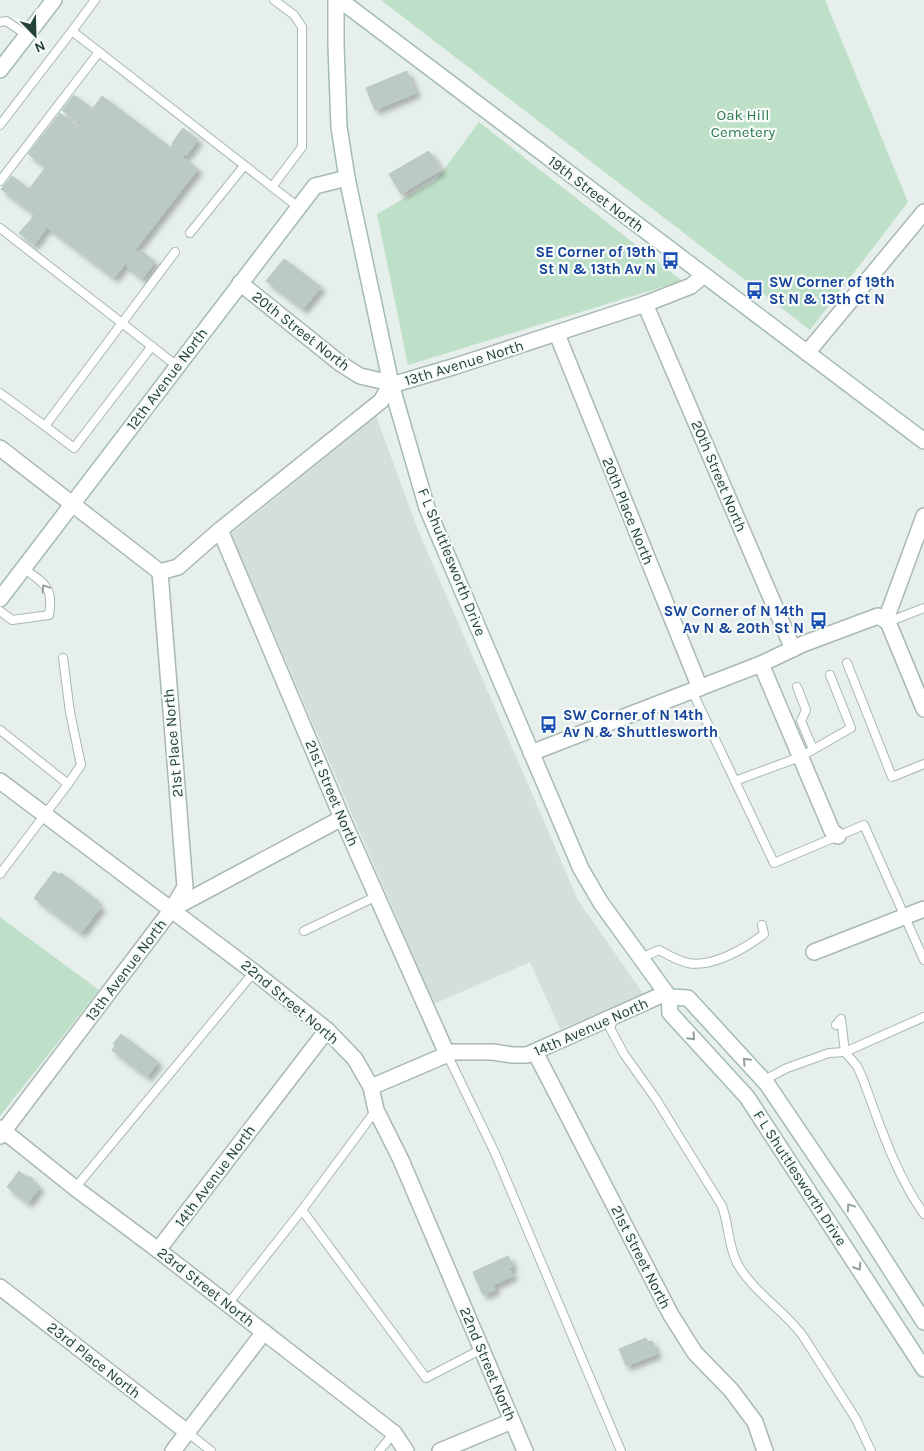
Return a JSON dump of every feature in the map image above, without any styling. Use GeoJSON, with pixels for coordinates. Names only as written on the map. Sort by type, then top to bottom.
{"type":"FeatureCollection","features":[{"type":"Feature","properties":{"kind":"street"},"geometry":{"type":"LineString","coordinates":[[0,70],[54,0]]}},
{"type":"Feature","properties":{"kind":"street","name":"F L Shuttlesworth Drive"},"geometry":{"type":"LineString","coordinates":[[338,0],[336,45],[339,127],[347,178],[391,384],[427,508],[530,753],[581,869],[601,903],[667,995],[670,1013],[747,1097],[920,1353],[924,1368]]}},
{"type":"Feature","properties":{"kind":"street","name":"19th Street North"},"geometry":{"type":"LineString","coordinates":[[338,0],[924,441]]}},
{"type":"Feature","properties":{"kind":"street","name":"12th Avenue North"},"geometry":{"type":"LineString","coordinates":[[0,599],[315,186],[347,178]]}},
{"type":"Feature","properties":{"kind":"street"},"geometry":{"type":"LineString","coordinates":[[807,353],[924,212]]}},
{"type":"Feature","properties":{"kind":"street","name":"13th Avenue North"},"geometry":{"type":"LineString","coordinates":[[160,572],[178,567],[220,530],[381,401],[391,384],[456,366],[645,304],[691,286],[704,275]]}},
{"type":"Feature","properties":{"kind":"street","name":"20th Street North"},"geometry":{"type":"LineString","coordinates":[[240,283],[341,364],[360,376],[391,384]]}},
{"type":"Feature","properties":{"kind":"street","name":"20th Street North"},"geometry":{"type":"LineString","coordinates":[[645,304],[794,649]]}},
{"type":"Feature","properties":{"kind":"street","name":"20th Place North"},"geometry":{"type":"LineString","coordinates":[[556,334],[696,689]]}},
{"type":"Feature","properties":{"kind":"street"},"geometry":{"type":"LineString","coordinates":[[0,448],[160,572]]}},
{"type":"Feature","properties":{"kind":"street"},"geometry":{"type":"LineString","coordinates":[[924,516],[888,614],[888,622],[924,708]]}},
{"type":"Feature","properties":{"kind":"street","name":"21st Street North"},"geometry":{"type":"LineString","coordinates":[[220,530],[342,818],[446,1054]]}},
{"type":"Feature","properties":{"kind":"street","name":"21st Place North"},"geometry":{"type":"LineString","coordinates":[[160,572],[185,887],[172,909]]}},
{"type":"Feature","properties":{"kind":"street"},"geometry":{"type":"LineString","coordinates":[[530,753],[761,664],[878,616],[888,622]]}},
{"type":"Feature","properties":{"kind":"street"},"geometry":{"type":"LineString","coordinates":[[761,664],[807,753],[832,831],[838,836]]}},
{"type":"Feature","properties":{"kind":"street","name":"22nd Street North"},"geometry":{"type":"LineString","coordinates":[[0,781],[254,972],[327,1030],[356,1060],[372,1087],[376,1110],[401,1160],[525,1451]]}},
{"type":"Feature","properties":{"kind":"street","name":"13th Avenue North"},"geometry":{"type":"LineString","coordinates":[[1,1132],[172,909],[342,818]]}},
{"type":"Feature","properties":{"kind":"street"},"geometry":{"type":"LineString","coordinates":[[814,952],[924,908]]}},
{"type":"Feature","properties":{"kind":"street","name":"F L Shuttlesworth Drive"},"geometry":{"type":"LineString","coordinates":[[667,995],[688,998],[764,1080],[855,1214],[924,1322]]}},
{"type":"Feature","properties":{"kind":"street","name":"14th Avenue North"},"geometry":{"type":"LineString","coordinates":[[372,1087],[446,1054],[493,1052],[527,1055],[667,995]]}},
{"type":"Feature","properties":{"kind":"street","name":"14th Avenue North"},"geometry":{"type":"LineString","coordinates":[[158,1250],[327,1030]]}},
{"type":"Feature","properties":{"kind":"street","name":"21st Street North"},"geometry":{"type":"LineString","coordinates":[[534,1052],[671,1315],[695,1352],[731,1390],[754,1422],[765,1451]]}},
{"type":"Feature","properties":{"kind":"street","name":"23rd Street North"},"geometry":{"type":"LineString","coordinates":[[1,1132],[158,1250],[394,1433],[406,1451]]}},
{"type":"Feature","properties":{"kind":"street","name":"23rd Place North"},"geometry":{"type":"LineString","coordinates":[[0,1287],[187,1432]]}},
{"type":"Feature","properties":{"kind":"street"},"geometry":{"type":"LineString","coordinates":[[173,1451],[264,1332]]}},
{"type":"Feature","properties":{"kind":"street"},"geometry":{"type":"LineString","coordinates":[[440,1451],[466,1445],[512,1421]]}},
{"type":"Feature","properties":{"kind":"lane"},"geometry":{"type":"LineString","coordinates":[[0,125],[95,0]]}},
{"type":"Feature","properties":{"kind":"lane"},"geometry":{"type":"LineString","coordinates":[[272,187],[302,146],[302,27],[294,16],[274,0]]}},
{"type":"Feature","properties":{"kind":"lane"},"geometry":{"type":"LineString","coordinates":[[0,22],[6,21],[27,35]]}},
{"type":"Feature","properties":{"kind":"lane"},"geometry":{"type":"LineString","coordinates":[[72,31],[298,207]]}},
{"type":"Feature","properties":{"kind":"lane"},"geometry":{"type":"LineString","coordinates":[[0,181],[99,52]]}},
{"type":"Feature","properties":{"kind":"lane"},"geometry":{"type":"LineString","coordinates":[[190,233],[244,166]]}},
{"type":"Feature","properties":{"kind":"lane"},"geometry":{"type":"LineString","coordinates":[[0,228],[177,366]]}},
{"type":"Feature","properties":{"kind":"lane"},"geometry":{"type":"LineString","coordinates":[[45,426],[175,252]]}},
{"type":"Feature","properties":{"kind":"lane"},"geometry":{"type":"LineString","coordinates":[[0,393],[74,448],[152,346]]}},
{"type":"Feature","properties":{"kind":"lane"},"geometry":{"type":"LineString","coordinates":[[0,611],[12,620],[48,615],[52,601],[48,589],[42,582],[23,568]]}},
{"type":"Feature","properties":{"kind":"lane"},"geometry":{"type":"LineString","coordinates":[[888,622],[924,608]]}},
{"type":"Feature","properties":{"kind":"lane"},"geometry":{"type":"LineString","coordinates":[[0,874],[82,765],[70,712],[63,658]]}},
{"type":"Feature","properties":{"kind":"lane"},"geometry":{"type":"LineString","coordinates":[[848,662],[892,777],[924,764]]}},
{"type":"Feature","properties":{"kind":"lane"},"geometry":{"type":"LineString","coordinates":[[735,781],[807,753],[851,728],[830,676]]}},
{"type":"Feature","properties":{"kind":"lane"},"geometry":{"type":"LineString","coordinates":[[797,687],[806,710],[802,721],[807,753]]}},
{"type":"Feature","properties":{"kind":"lane"},"geometry":{"type":"LineString","coordinates":[[696,689],[735,781],[774,863],[864,825],[924,960]]}},
{"type":"Feature","properties":{"kind":"lane"},"geometry":{"type":"LineString","coordinates":[[0,730],[68,784]]}},
{"type":"Feature","properties":{"kind":"lane"},"geometry":{"type":"LineString","coordinates":[[304,931],[377,896]]}},
{"type":"Feature","properties":{"kind":"lane"},"geometry":{"type":"LineString","coordinates":[[642,958],[659,950],[689,963],[706,964],[747,947],[764,934],[762,925]]}},
{"type":"Feature","properties":{"kind":"lane"},"geometry":{"type":"LineString","coordinates":[[75,1188],[254,972]]}},
{"type":"Feature","properties":{"kind":"lane"},"geometry":{"type":"LineString","coordinates":[[615,1016],[610,1028],[624,1054],[656,1099],[722,1206],[727,1220],[731,1250],[738,1265],[750,1281],[794,1323],[856,1419],[871,1451]]}},
{"type":"Feature","properties":{"kind":"lane"},"geometry":{"type":"LineString","coordinates":[[764,1080],[812,1058],[829,1053],[845,1052],[924,1017]]}},
{"type":"Feature","properties":{"kind":"lane"},"geometry":{"type":"LineString","coordinates":[[836,1025],[841,1019],[845,1052],[862,1077],[896,1168],[910,1195],[924,1214]]}},
{"type":"Feature","properties":{"kind":"lane"},"geometry":{"type":"LineString","coordinates":[[446,1054],[495,1153],[622,1451]]}},
{"type":"Feature","properties":{"kind":"lane"},"geometry":{"type":"LineString","coordinates":[[228,1304],[302,1210],[376,1110]]}},
{"type":"Feature","properties":{"kind":"lane"},"geometry":{"type":"LineString","coordinates":[[302,1210],[426,1378],[482,1349]]}},
{"type":"Feature","properties":{"kind":"lane"},"geometry":{"type":"LineString","coordinates":[[187,1432],[211,1451]]}},
{"type":"Feature","properties":{"kind":"lane"},"geometry":{"type":"LineString","coordinates":[[379,1451],[394,1433]]}},
{"type":"Feature","properties":{"kind":"shaded area"},"geometry":{"type":"Polygon","coordinates":[[[376,416],[418,530],[578,900],[644,995],[560,1029],[530,962],[434,1004],[231,534],[376,416]]]}},
{"type":"Feature","properties":{"kind":"green space","name":"Oak Hill Cemetery"},"geometry":{"type":"Polygon","coordinates":[[[381,0],[825,0],[908,202],[810,330],[381,0]]]}},
{"type":"Feature","properties":{"kind":"green space"},"geometry":{"type":"Polygon","coordinates":[[[479,122],[682,281],[408,365],[377,214],[436,180],[479,122]]]}},
{"type":"Feature","properties":{"kind":"green space"},"geometry":{"type":"Polygon","coordinates":[[[0,917],[99,990],[0,1116],[0,917]]]}},
{"type":"Feature","properties":{"kind":"building"},"geometry":{"type":"Polygon","coordinates":[[[407,71],[416,93],[375,110],[366,88],[407,71]]]}},
{"type":"Feature","properties":{"kind":"building"},"geometry":{"type":"Polygon","coordinates":[[[74,95],[90,107],[88,109],[91,111],[102,96],[171,148],[172,143],[183,128],[198,140],[186,156],[184,154],[182,157],[198,169],[135,250],[138,252],[140,250],[155,262],[142,279],[126,266],[128,264],[126,263],[114,278],[47,227],[34,245],[19,233],[35,215],[1,189],[12,176],[29,189],[46,167],[28,154],[60,113],[77,127],[81,122],[78,120],[77,122],[62,110],[74,95]]]}},
{"type":"Feature","properties":{"kind":"building"},"geometry":{"type":"Polygon","coordinates":[[[429,151],[441,170],[401,194],[389,174],[429,151]]]}},
{"type":"Feature","properties":{"kind":"building"},"geometry":{"type":"Polygon","coordinates":[[[284,259],[321,287],[303,309],[266,281],[284,259]]]}},
{"type":"Feature","properties":{"kind":"building"},"geometry":{"type":"Polygon","coordinates":[[[54,871],[60,875],[61,873],[98,901],[96,903],[101,907],[81,933],[34,898],[54,871]]]}},
{"type":"Feature","properties":{"kind":"building"},"geometry":{"type":"Polygon","coordinates":[[[121,1034],[158,1062],[147,1077],[112,1050],[115,1046],[113,1044],[121,1034]]]}},
{"type":"Feature","properties":{"kind":"building"},"geometry":{"type":"Polygon","coordinates":[[[19,1171],[28,1178],[29,1176],[33,1179],[31,1181],[40,1187],[28,1203],[7,1187],[19,1171]]]}},
{"type":"Feature","properties":{"kind":"building"},"geometry":{"type":"Polygon","coordinates":[[[508,1256],[513,1266],[509,1268],[513,1276],[493,1285],[495,1290],[483,1295],[473,1272],[508,1256]]]}},
{"type":"Feature","properties":{"kind":"building"},"geometry":{"type":"Polygon","coordinates":[[[646,1338],[648,1342],[652,1341],[657,1354],[626,1366],[619,1349],[646,1338]]]}},
{"type":"Feature","properties":{"kind":"place","name":"SE Corner of 19th St N & 13th Av N"},"geometry":{"type":"Point","coordinates":[670,261]}},
{"type":"Feature","properties":{"kind":"place","name":"SW Corner of 19th St N & 13th Ct N"},"geometry":{"type":"Point","coordinates":[755,291]}},
{"type":"Feature","properties":{"kind":"place","name":"SW Corner of N 14th Av N & 20th St N"},"geometry":{"type":"Point","coordinates":[818,620]}},
{"type":"Feature","properties":{"kind":"place","name":"SW Corner of N 14th Av N & Shuttlesworth"},"geometry":{"type":"Point","coordinates":[549,724]}}]}
